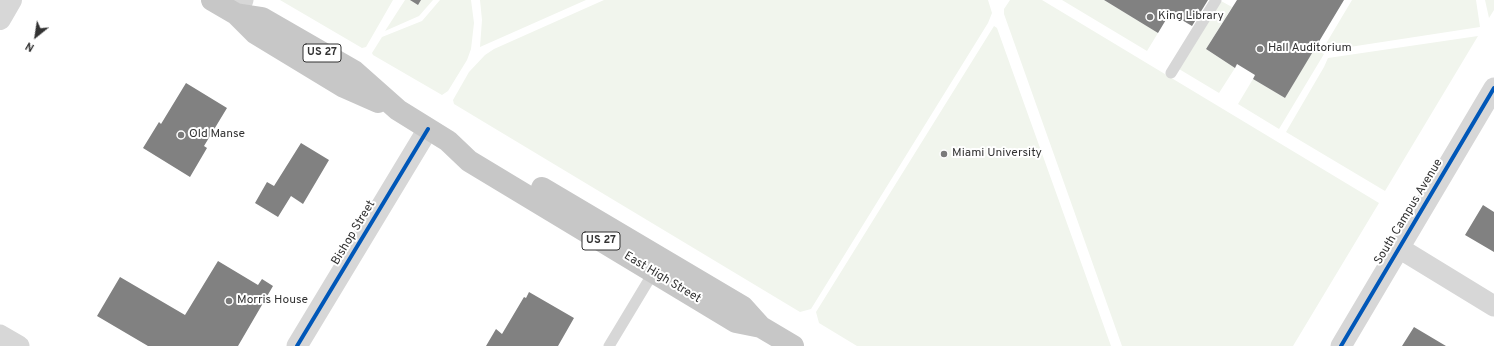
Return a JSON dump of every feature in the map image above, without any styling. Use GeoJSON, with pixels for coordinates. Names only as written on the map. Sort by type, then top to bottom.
{"type":"FeatureCollection","features":[{"type":"Feature","properties":{"kind":"highway","name":"East High Street"},"geometry":{"type":"LineString","coordinates":[[212,0],[239,7],[255,33],[344,87],[398,110],[448,141],[469,161],[736,322],[761,327]]}},
{"type":"Feature","properties":{"kind":"highway","name":"East High Street"},"geometry":{"type":"LineString","coordinates":[[448,141],[474,148],[676,267],[743,307],[761,327],[793,346]]}},
{"type":"Feature","properties":{"kind":"street"},"geometry":{"type":"LineString","coordinates":[[0,19],[11,0]]}},
{"type":"Feature","properties":{"kind":"street","name":"South Campus Avenue"},"geometry":{"type":"LineString","coordinates":[[1341,346],[1494,88]]}},
{"type":"Feature","properties":{"kind":"street","name":"Bishop Street"},"geometry":{"type":"LineString","coordinates":[[297,346],[428,129]]}},
{"type":"Feature","properties":{"kind":"street"},"geometry":{"type":"LineString","coordinates":[[1399,248],[1494,306]]}},
{"type":"Feature","properties":{"kind":"lane"},"geometry":{"type":"LineString","coordinates":[[1171,73],[1216,0]]}},
{"type":"Feature","properties":{"kind":"lane"},"geometry":{"type":"LineString","coordinates":[[609,346],[654,273]]}},
{"type":"Feature","properties":{"kind":"shaded area"},"geometry":{"type":"Polygon","coordinates":[[[280,0],[393,0],[366,47],[362,48],[280,0]]]}},
{"type":"Feature","properties":{"kind":"shaded area"},"geometry":{"type":"Polygon","coordinates":[[[405,0],[433,0],[419,16],[385,31],[405,0]]]}},
{"type":"Feature","properties":{"kind":"shaded area"},"geometry":{"type":"Polygon","coordinates":[[[440,0],[471,0],[474,23],[471,49],[467,60],[448,91],[442,95],[373,55],[372,53],[382,37],[422,21],[440,0]]]}},
{"type":"Feature","properties":{"kind":"shaded area"},"geometry":{"type":"Polygon","coordinates":[[[480,0],[586,0],[480,47],[482,20],[480,0]]]}},
{"type":"Feature","properties":{"kind":"shaded area"},"geometry":{"type":"Polygon","coordinates":[[[604,0],[988,0],[992,13],[988,23],[811,309],[800,312],[454,104],[453,100],[469,72],[485,55],[494,49],[604,0]]]}},
{"type":"Feature","properties":{"kind":"shaded area"},"geometry":{"type":"Polygon","coordinates":[[[1010,0],[1042,0],[1379,203],[1293,346],[1122,346],[1004,14],[1004,9],[1010,0]]]}},
{"type":"Feature","properties":{"kind":"shaded area"},"geometry":{"type":"Polygon","coordinates":[[[1062,0],[1104,0],[1158,33],[1147,51],[1062,0]]]}},
{"type":"Feature","properties":{"kind":"shaded area"},"geometry":{"type":"Polygon","coordinates":[[[1352,0],[1476,0],[1480,27],[1330,50],[1324,47],[1352,0]]]}},
{"type":"Feature","properties":{"kind":"shaded area"},"geometry":{"type":"Polygon","coordinates":[[[1485,0],[1494,0],[1494,10],[1489,18],[1485,0]]]}},
{"type":"Feature","properties":{"kind":"shaded area"},"geometry":{"type":"Polygon","coordinates":[[[1221,1],[1232,7],[1206,49],[1235,68],[1219,93],[1179,69],[1221,1]]]}},
{"type":"Feature","properties":{"kind":"shaded area"},"geometry":{"type":"Polygon","coordinates":[[[994,26],[997,28],[1111,346],[857,346],[819,323],[816,312],[994,26]]]}},
{"type":"Feature","properties":{"kind":"shaded area"},"geometry":{"type":"Polygon","coordinates":[[[1478,36],[1385,191],[1286,132],[1328,58],[1478,36]]]}},
{"type":"Feature","properties":{"kind":"shaded area"},"geometry":{"type":"Polygon","coordinates":[[[1314,49],[1324,54],[1279,129],[1238,104],[1253,79],[1285,98],[1314,49]]]}},
{"type":"Feature","properties":{"kind":"building"},"geometry":{"type":"Polygon","coordinates":[[[410,0],[421,0],[418,5],[410,0]]]}},
{"type":"Feature","properties":{"kind":"building","name":"King Library"},"geometry":{"type":"Polygon","coordinates":[[[1104,0],[1208,0],[1192,26],[1170,13],[1158,33],[1104,0]]]}},
{"type":"Feature","properties":{"kind":"building","name":"Hall Auditorium"},"geometry":{"type":"Polygon","coordinates":[[[1237,0],[1344,0],[1285,98],[1253,79],[1255,75],[1237,64],[1235,68],[1206,49],[1237,0]]]}},
{"type":"Feature","properties":{"kind":"building","name":"Old Manse"},"geometry":{"type":"Polygon","coordinates":[[[186,83],[227,108],[204,146],[207,148],[190,177],[143,148],[159,122],[161,124],[186,83]]]}},
{"type":"Feature","properties":{"kind":"building"},"geometry":{"type":"Polygon","coordinates":[[[301,143],[329,160],[303,204],[291,196],[278,217],[255,203],[267,182],[274,186],[301,143]]]}},
{"type":"Feature","properties":{"kind":"building"},"geometry":{"type":"Polygon","coordinates":[[[1483,205],[1494,212],[1494,252],[1465,235],[1483,205]]]}},
{"type":"Feature","properties":{"kind":"building","name":"Morris House"},"geometry":{"type":"Polygon","coordinates":[[[218,261],[258,285],[262,279],[273,286],[238,346],[148,346],[97,316],[120,277],[185,315],[218,261]]]}},
{"type":"Feature","properties":{"kind":"building"},"geometry":{"type":"Polygon","coordinates":[[[529,292],[574,318],[558,346],[486,346],[496,329],[502,334],[524,297],[526,298],[529,292]]]}},
{"type":"Feature","properties":{"kind":"building"},"geometry":{"type":"Polygon","coordinates":[[[1414,327],[1446,346],[1402,346],[1414,327]]]}},
{"type":"Feature","properties":{"kind":"cycle path"},"geometry":{"type":"LineString","coordinates":[[1341,346],[1494,88]]}},
{"type":"Feature","properties":{"kind":"cycle path"},"geometry":{"type":"LineString","coordinates":[[297,346],[428,129]]}},
{"type":"Feature","properties":{"kind":"place","name":"King Library"},"geometry":{"type":"Point","coordinates":[1150,17]}},
{"type":"Feature","properties":{"kind":"place","name":"Hall Auditorium"},"geometry":{"type":"Point","coordinates":[1260,49]}},
{"type":"Feature","properties":{"kind":"place","name":"Old Manse"},"geometry":{"type":"Point","coordinates":[181,135]}},
{"type":"Feature","properties":{"kind":"place","name":"Miami University"},"geometry":{"type":"Point","coordinates":[944,154]}},
{"type":"Feature","properties":{"kind":"place","name":"Morris House"},"geometry":{"type":"Point","coordinates":[229,301]}}]}
